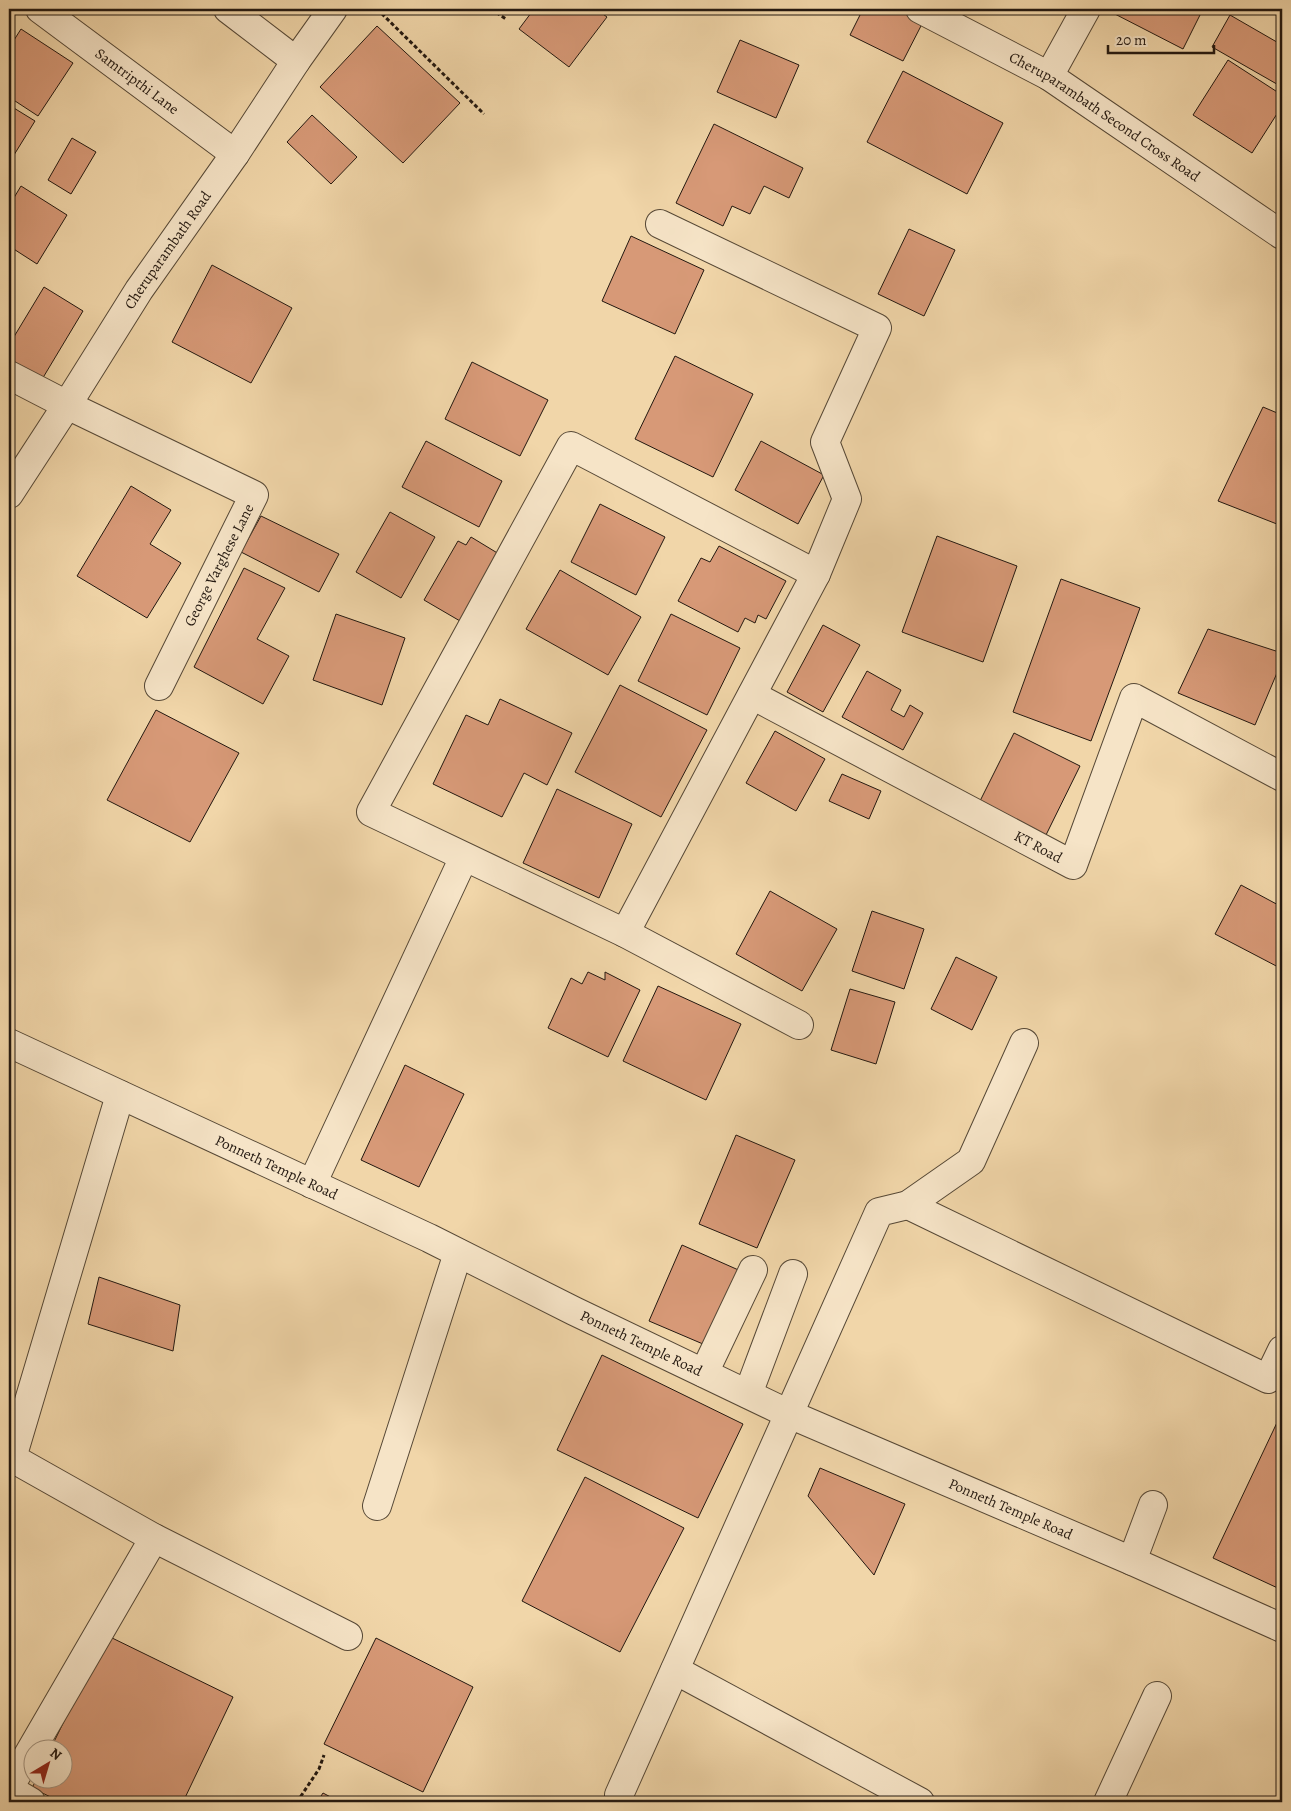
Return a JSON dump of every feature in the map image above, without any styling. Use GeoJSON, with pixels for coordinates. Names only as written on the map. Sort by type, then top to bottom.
{"type":"FeatureCollection","features":[{"type":"Feature","properties":{"kind":"street","name":"Samtripthi Lane"},"geometry":{"type":"LineString","coordinates":[[40,9],[235,154]]}},
{"type":"Feature","properties":{"kind":"street"},"geometry":{"type":"LineString","coordinates":[[228,9],[296,61]]}},
{"type":"Feature","properties":{"kind":"street","name":"Cheruparambath Road"},"geometry":{"type":"LineString","coordinates":[[9,494],[138,290],[170,227],[235,154],[296,61],[333,9]]}},
{"type":"Feature","properties":{"kind":"street","name":"Cheruparambath Second Cross Road"},"geometry":{"type":"LineString","coordinates":[[920,9],[1048,76],[1282,235]]}},
{"type":"Feature","properties":{"kind":"street"},"geometry":{"type":"LineString","coordinates":[[1048,76],[1086,9]]}},
{"type":"Feature","properties":{"kind":"street"},"geometry":{"type":"LineString","coordinates":[[625,933],[816,574],[847,499],[825,442],[877,328],[660,224]]}},
{"type":"Feature","properties":{"kind":"street"},"geometry":{"type":"LineString","coordinates":[[9,375],[67,405]]}},
{"type":"Feature","properties":{"kind":"street","name":"George Varghese Lane"},"geometry":{"type":"LineString","coordinates":[[67,405],[254,495],[159,686]]}},
{"type":"Feature","properties":{"kind":"street"},"geometry":{"type":"LineString","coordinates":[[799,1025],[625,933],[371,812],[571,446],[816,574]]}},
{"type":"Feature","properties":{"kind":"street","name":"KT Road"},"geometry":{"type":"LineString","coordinates":[[752,695],[1073,865],[1134,698],[1282,777]]}},
{"type":"Feature","properties":{"kind":"street"},"geometry":{"type":"LineString","coordinates":[[312,1184],[464,857]]}},
{"type":"Feature","properties":{"kind":"street","name":"Ponneth Temple Road"},"geometry":{"type":"LineString","coordinates":[[9,1043],[458,1253],[789,1414],[1132,1561],[1282,1628]]}},
{"type":"Feature","properties":{"kind":"street"},"geometry":{"type":"LineString","coordinates":[[619,1795],[879,1212],[908,1206],[971,1161],[1024,1043]]}},
{"type":"Feature","properties":{"kind":"street"},"geometry":{"type":"LineString","coordinates":[[120,1095],[12,1458],[154,1538],[348,1636]]}},
{"type":"Feature","properties":{"kind":"street"},"geometry":{"type":"LineString","coordinates":[[908,1206],[1268,1379],[1282,1350]]}},
{"type":"Feature","properties":{"kind":"street"},"geometry":{"type":"LineString","coordinates":[[377,1506],[458,1253]]}},
{"type":"Feature","properties":{"kind":"street"},"geometry":{"type":"LineString","coordinates":[[704,1373],[752,1270]]}},
{"type":"Feature","properties":{"kind":"street"},"geometry":{"type":"LineString","coordinates":[[748,1394],[793,1274]]}},
{"type":"Feature","properties":{"kind":"street"},"geometry":{"type":"LineString","coordinates":[[1132,1561],[1153,1504]]}},
{"type":"Feature","properties":{"kind":"street"},"geometry":{"type":"LineString","coordinates":[[31,1802],[9,1789],[154,1538]]}},
{"type":"Feature","properties":{"kind":"street"},"geometry":{"type":"LineString","coordinates":[[675,1670],[920,1802]]}},
{"type":"Feature","properties":{"kind":"street"},"geometry":{"type":"LineString","coordinates":[[1108,1802],[1157,1696]]}},
{"type":"Feature","properties":{"kind":"path"},"geometry":{"type":"LineString","coordinates":[[377,9],[484,114]]}},
{"type":"Feature","properties":{"kind":"path"},"geometry":{"type":"LineString","coordinates":[[491,9],[506,20]]}},
{"type":"Feature","properties":{"kind":"path"},"geometry":{"type":"LineString","coordinates":[[297,1802],[314,1776],[324,1755]]}},
{"type":"Feature","properties":{"kind":"building"},"geometry":{"type":"Polygon","coordinates":[[[534,9],[596,9],[607,17],[569,67],[519,29],[534,9]]]}},
{"type":"Feature","properties":{"kind":"building"},"geometry":{"type":"Polygon","coordinates":[[[863,9],[897,9],[923,22],[903,61],[850,35],[863,9]]]}},
{"type":"Feature","properties":{"kind":"building"},"geometry":{"type":"Polygon","coordinates":[[[1113,9],[1203,9],[1183,49],[1111,12],[1113,9]]]}},
{"type":"Feature","properties":{"kind":"building"},"geometry":{"type":"Polygon","coordinates":[[[1230,15],[1282,45],[1282,87],[1212,47],[1230,15]]]}},
{"type":"Feature","properties":{"kind":"building"},"geometry":{"type":"Polygon","coordinates":[[[377,26],[460,103],[403,163],[320,87],[377,26]]]}},
{"type":"Feature","properties":{"kind":"building"},"geometry":{"type":"Polygon","coordinates":[[[21,29],[73,63],[38,116],[9,97],[9,48],[21,29]]]}},
{"type":"Feature","properties":{"kind":"building"},"geometry":{"type":"Polygon","coordinates":[[[740,40],[799,65],[776,118],[717,92],[740,40]]]}},
{"type":"Feature","properties":{"kind":"building"},"geometry":{"type":"Polygon","coordinates":[[[1228,60],[1282,95],[1282,106],[1252,153],[1193,115],[1228,60]]]}},
{"type":"Feature","properties":{"kind":"building"},"geometry":{"type":"Polygon","coordinates":[[[903,71],[1003,123],[967,194],[867,142],[903,71]]]}},
{"type":"Feature","properties":{"kind":"building"},"geometry":{"type":"Polygon","coordinates":[[[9,105],[35,121],[9,163],[9,105]]]}},
{"type":"Feature","properties":{"kind":"building"},"geometry":{"type":"Polygon","coordinates":[[[312,115],[357,157],[331,184],[287,142],[312,115]]]}},
{"type":"Feature","properties":{"kind":"building"},"geometry":{"type":"Polygon","coordinates":[[[714,124],[803,168],[789,198],[764,186],[750,214],[732,206],[723,226],[676,203],[714,124]]]}},
{"type":"Feature","properties":{"kind":"building"},"geometry":{"type":"Polygon","coordinates":[[[72,138],[96,152],[71,194],[48,180],[72,138]]]}},
{"type":"Feature","properties":{"kind":"building"},"geometry":{"type":"Polygon","coordinates":[[[21,186],[67,215],[37,264],[9,246],[9,206],[21,186]]]}},
{"type":"Feature","properties":{"kind":"building"},"geometry":{"type":"Polygon","coordinates":[[[909,229],[955,250],[924,316],[878,294],[909,229]]]}},
{"type":"Feature","properties":{"kind":"building"},"geometry":{"type":"Polygon","coordinates":[[[631,236],[704,270],[675,334],[602,301],[631,236]]]}},
{"type":"Feature","properties":{"kind":"building"},"geometry":{"type":"Polygon","coordinates":[[[212,265],[292,308],[251,383],[172,342],[212,265]]]}},
{"type":"Feature","properties":{"kind":"building"},"geometry":{"type":"Polygon","coordinates":[[[44,287],[83,311],[41,381],[9,361],[9,345],[44,287]]]}},
{"type":"Feature","properties":{"kind":"building"},"geometry":{"type":"Polygon","coordinates":[[[675,356],[753,394],[713,477],[635,439],[675,356]]]}},
{"type":"Feature","properties":{"kind":"building"},"geometry":{"type":"Polygon","coordinates":[[[472,362],[548,400],[520,456],[445,419],[472,362]]]}},
{"type":"Feature","properties":{"kind":"building"},"geometry":{"type":"Polygon","coordinates":[[[1263,407],[1282,415],[1282,434],[1279,443],[1282,444],[1282,526],[1218,501],[1263,407]]]}},
{"type":"Feature","properties":{"kind":"building"},"geometry":{"type":"Polygon","coordinates":[[[426,441],[502,481],[479,527],[402,487],[426,441]]]}},
{"type":"Feature","properties":{"kind":"building"},"geometry":{"type":"Polygon","coordinates":[[[761,441],[824,475],[798,524],[735,490],[761,441]]]}},
{"type":"Feature","properties":{"kind":"building"},"geometry":{"type":"Polygon","coordinates":[[[131,486],[171,510],[150,544],[181,563],[147,618],[77,576],[131,486]]]}},
{"type":"Feature","properties":{"kind":"building"},"geometry":{"type":"Polygon","coordinates":[[[600,504],[665,537],[636,595],[571,562],[600,504]]]}},
{"type":"Feature","properties":{"kind":"building"},"geometry":{"type":"Polygon","coordinates":[[[390,512],[435,537],[401,598],[356,572],[390,512]]]}},
{"type":"Feature","properties":{"kind":"building"},"geometry":{"type":"Polygon","coordinates":[[[261,516],[339,554],[319,592],[241,552],[261,516]]]}},
{"type":"Feature","properties":{"kind":"building"},"geometry":{"type":"Polygon","coordinates":[[[937,536],[1017,566],[983,662],[902,632],[937,536]]]}},
{"type":"Feature","properties":{"kind":"building"},"geometry":{"type":"Polygon","coordinates":[[[471,537],[499,554],[460,621],[424,600],[458,541],[466,545],[471,537]]]}},
{"type":"Feature","properties":{"kind":"building"},"geometry":{"type":"Polygon","coordinates":[[[719,546],[786,581],[766,619],[758,615],[755,623],[745,618],[738,632],[678,601],[701,558],[710,562],[719,546]]]}},
{"type":"Feature","properties":{"kind":"building"},"geometry":{"type":"Polygon","coordinates":[[[244,568],[285,588],[257,639],[289,656],[263,704],[194,667],[244,568]]]}},
{"type":"Feature","properties":{"kind":"building"},"geometry":{"type":"Polygon","coordinates":[[[560,570],[641,617],[608,675],[526,629],[560,570]]]}},
{"type":"Feature","properties":{"kind":"building"},"geometry":{"type":"Polygon","coordinates":[[[1061,579],[1140,608],[1091,741],[1013,712],[1061,579]]]}},
{"type":"Feature","properties":{"kind":"building"},"geometry":{"type":"Polygon","coordinates":[[[336,614],[405,638],[382,705],[313,680],[336,614]]]}},
{"type":"Feature","properties":{"kind":"building"},"geometry":{"type":"Polygon","coordinates":[[[671,614],[740,648],[707,715],[638,681],[671,614]]]}},
{"type":"Feature","properties":{"kind":"building"},"geometry":{"type":"Polygon","coordinates":[[[823,625],[860,645],[823,712],[787,692],[823,625]]]}},
{"type":"Feature","properties":{"kind":"building"},"geometry":{"type":"Polygon","coordinates":[[[1208,629],[1282,653],[1282,661],[1255,725],[1178,693],[1208,629]]]}},
{"type":"Feature","properties":{"kind":"building"},"geometry":{"type":"Polygon","coordinates":[[[867,671],[901,690],[891,710],[904,717],[910,705],[923,713],[903,750],[842,717],[867,671]]]}},
{"type":"Feature","properties":{"kind":"building"},"geometry":{"type":"Polygon","coordinates":[[[620,685],[707,730],[661,817],[575,772],[620,685]]]}},
{"type":"Feature","properties":{"kind":"building"},"geometry":{"type":"Polygon","coordinates":[[[500,699],[572,733],[547,785],[524,773],[502,817],[433,784],[466,715],[488,725],[500,699]]]}},
{"type":"Feature","properties":{"kind":"building"},"geometry":{"type":"Polygon","coordinates":[[[156,710],[239,753],[190,842],[107,800],[156,710]]]}},
{"type":"Feature","properties":{"kind":"building"},"geometry":{"type":"Polygon","coordinates":[[[775,731],[825,759],[796,811],[746,783],[775,731]]]}},
{"type":"Feature","properties":{"kind":"building"},"geometry":{"type":"Polygon","coordinates":[[[1014,733],[1080,766],[1045,837],[979,803],[1014,733]]]}},
{"type":"Feature","properties":{"kind":"building"},"geometry":{"type":"Polygon","coordinates":[[[842,774],[881,791],[869,819],[829,801],[842,774]]]}},
{"type":"Feature","properties":{"kind":"building"},"geometry":{"type":"Polygon","coordinates":[[[557,789],[632,824],[599,898],[523,863],[557,789]]]}},
{"type":"Feature","properties":{"kind":"building"},"geometry":{"type":"Polygon","coordinates":[[[1241,885],[1282,907],[1282,969],[1215,934],[1241,885]]]}},
{"type":"Feature","properties":{"kind":"building"},"geometry":{"type":"Polygon","coordinates":[[[770,891],[837,929],[802,991],[736,954],[770,891]]]}},
{"type":"Feature","properties":{"kind":"building"},"geometry":{"type":"Polygon","coordinates":[[[872,911],[924,929],[904,989],[852,971],[872,911]]]}},
{"type":"Feature","properties":{"kind":"building"},"geometry":{"type":"Polygon","coordinates":[[[956,957],[997,977],[972,1030],[931,1009],[956,957]]]}},
{"type":"Feature","properties":{"kind":"building"},"geometry":{"type":"Polygon","coordinates":[[[588,972],[605,980],[605,972],[640,990],[608,1057],[548,1028],[571,978],[582,984],[588,972]]]}},
{"type":"Feature","properties":{"kind":"building"},"geometry":{"type":"Polygon","coordinates":[[[658,986],[741,1024],[706,1100],[623,1061],[658,986]]]}},
{"type":"Feature","properties":{"kind":"building"},"geometry":{"type":"Polygon","coordinates":[[[850,989],[895,1002],[876,1064],[831,1050],[850,989]]]}},
{"type":"Feature","properties":{"kind":"building"},"geometry":{"type":"Polygon","coordinates":[[[405,1065],[464,1094],[419,1187],[361,1160],[405,1065]]]}},
{"type":"Feature","properties":{"kind":"building"},"geometry":{"type":"Polygon","coordinates":[[[736,1135],[795,1160],[757,1248],[699,1224],[736,1135]]]}},
{"type":"Feature","properties":{"kind":"building"},"geometry":{"type":"Polygon","coordinates":[[[682,1245],[743,1272],[710,1347],[649,1321],[682,1245]]]}},
{"type":"Feature","properties":{"kind":"building"},"geometry":{"type":"Polygon","coordinates":[[[99,1277],[180,1305],[173,1351],[88,1324],[99,1277]]]}},
{"type":"Feature","properties":{"kind":"building"},"geometry":{"type":"Polygon","coordinates":[[[602,1355],[743,1424],[698,1518],[557,1450],[602,1355]]]}},
{"type":"Feature","properties":{"kind":"building"},"geometry":{"type":"Polygon","coordinates":[[[1282,1412],[1282,1590],[1213,1558],[1282,1412]]]}},
{"type":"Feature","properties":{"kind":"building"},"geometry":{"type":"Polygon","coordinates":[[[820,1468],[905,1504],[874,1575],[808,1496],[820,1468]]]}},
{"type":"Feature","properties":{"kind":"building"},"geometry":{"type":"Polygon","coordinates":[[[585,1477],[684,1528],[620,1652],[522,1601],[585,1477]]]}},
{"type":"Feature","properties":{"kind":"building"},"geometry":{"type":"Polygon","coordinates":[[[106,1635],[233,1697],[183,1802],[61,1802],[32,1788],[72,1788],[72,1738],[56,1738],[106,1635]]]}},
{"type":"Feature","properties":{"kind":"building"},"geometry":{"type":"Polygon","coordinates":[[[376,1638],[473,1687],[423,1792],[324,1744],[376,1638]]]}},
{"type":"Feature","properties":{"kind":"building"},"geometry":{"type":"Polygon","coordinates":[[[323,1793],[340,1802],[317,1802],[323,1793]]]}}]}
